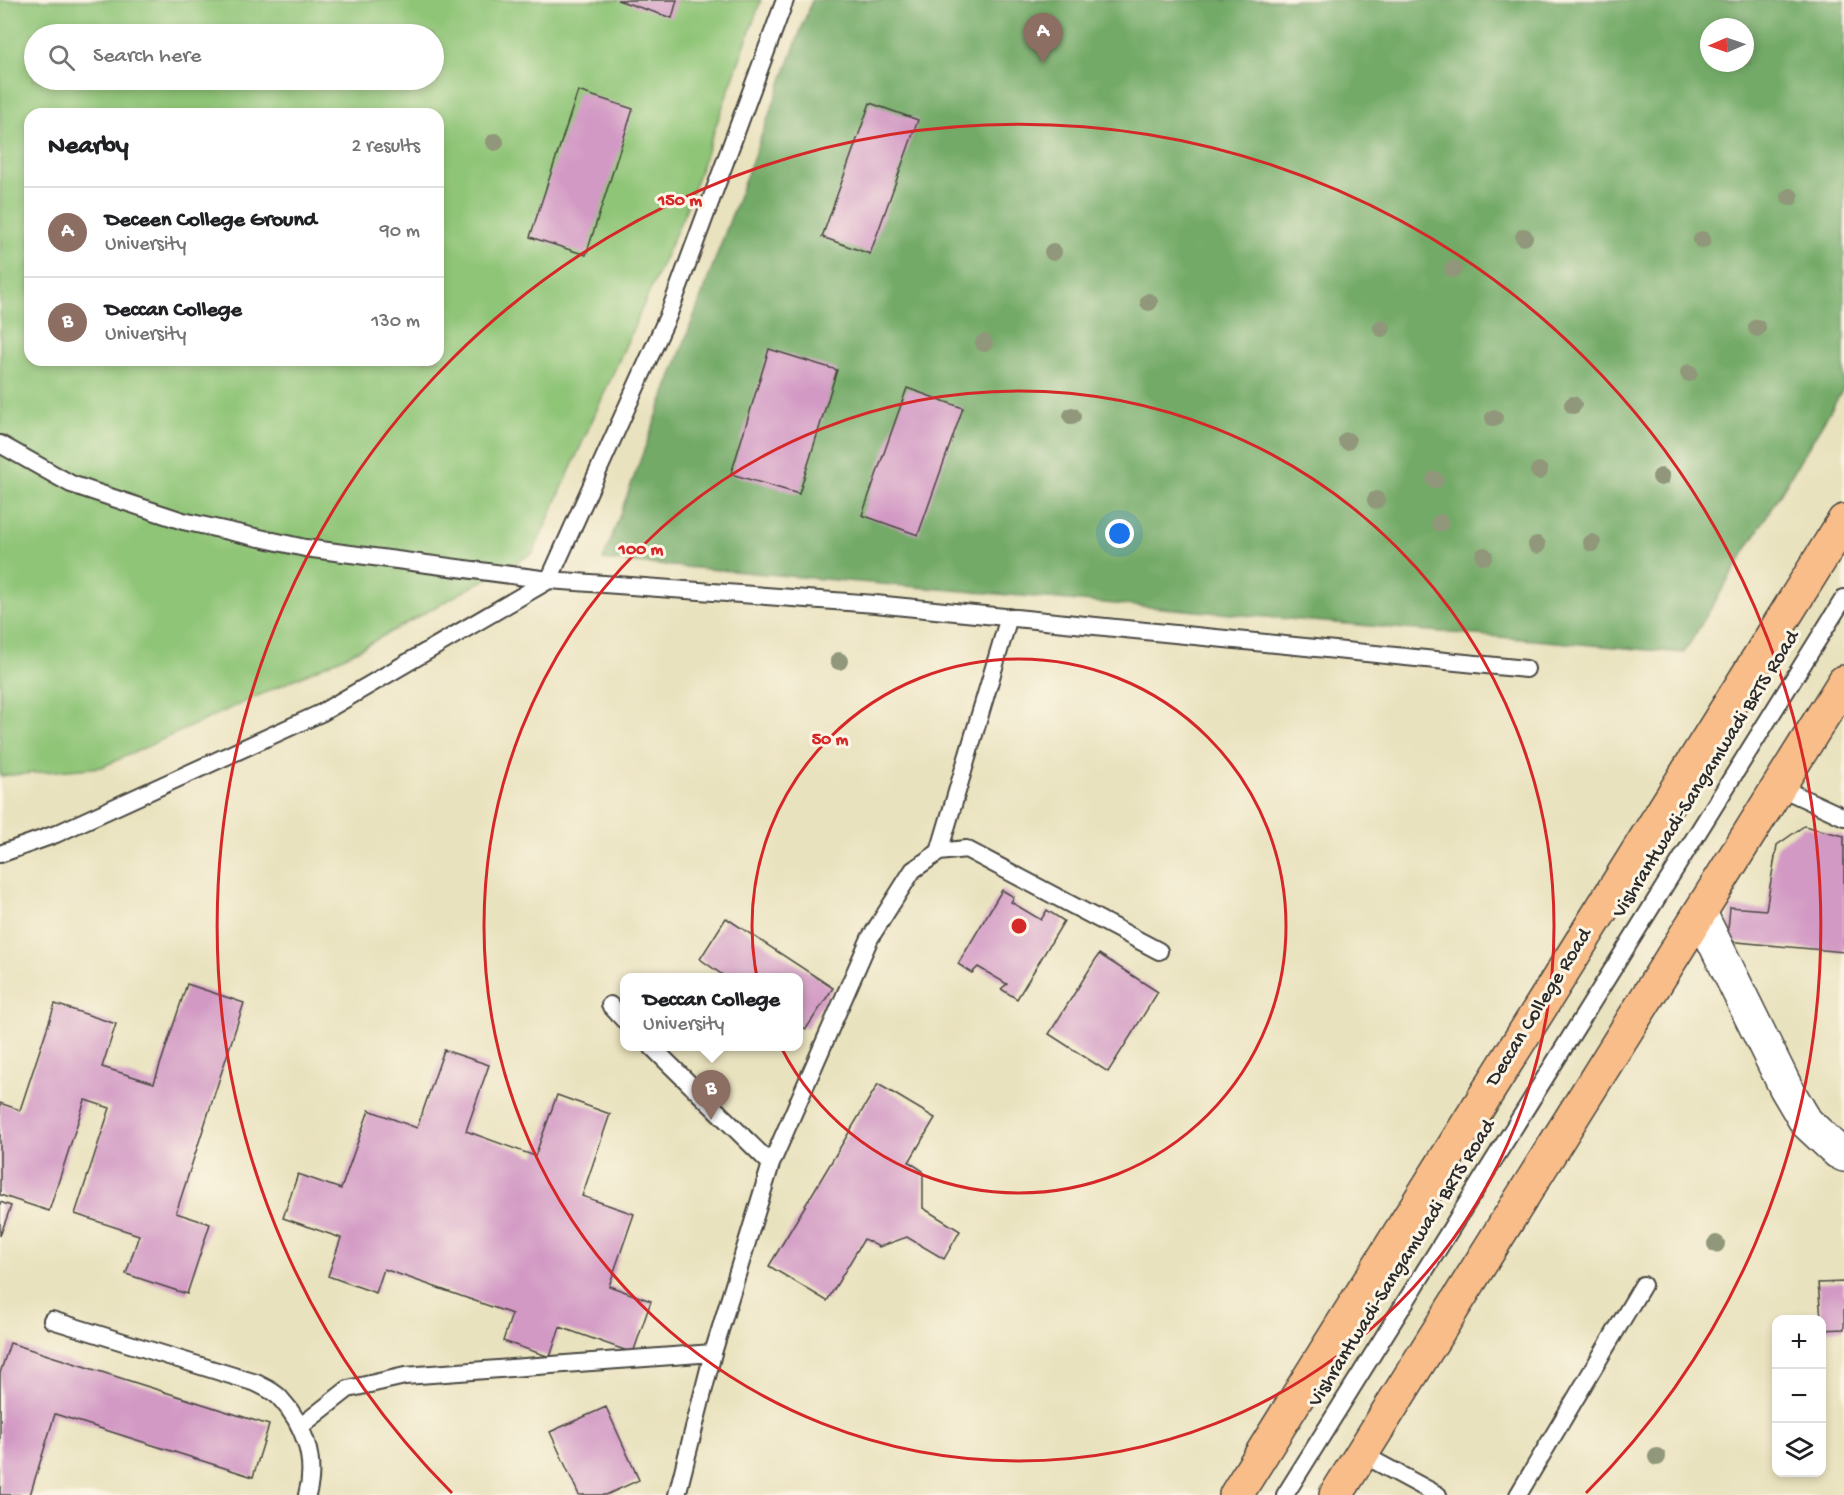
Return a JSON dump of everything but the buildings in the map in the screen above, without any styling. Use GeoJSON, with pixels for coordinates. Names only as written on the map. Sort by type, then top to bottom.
{"type":"FeatureCollection","features":[{"type":"Feature","properties":{"kind":"main road","name":"Deccan College Road"},"geometry":{"type":"LineString","coordinates":[[1236,1495],[1844,521]]}},
{"type":"Feature","properties":{"kind":"main road"},"geometry":{"type":"LineString","coordinates":[[1336,1495],[1779,787],[1841,692]]}},
{"type":"Feature","properties":{"kind":"street"},"geometry":{"type":"LineString","coordinates":[[1700,913],[1786,1088],[1806,1122],[1844,1155]]}},
{"type":"Feature","properties":{"kind":"lane"},"geometry":{"type":"LineString","coordinates":[[0,854],[56,834],[321,713],[549,580],[668,316],[785,0]]}},
{"type":"Feature","properties":{"kind":"lane"},"geometry":{"type":"LineString","coordinates":[[0,444],[71,484],[183,521],[305,548],[549,580],[875,603],[1526,669]]}},
{"type":"Feature","properties":{"kind":"lane","name":"Vishrantwadi-Sangamwadi BRTS Road"},"geometry":{"type":"LineString","coordinates":[[1285,1495],[1844,598]]}},
{"type":"Feature","properties":{"kind":"lane"},"geometry":{"type":"LineString","coordinates":[[939,852],[1009,617]]}},
{"type":"Feature","properties":{"kind":"lane"},"geometry":{"type":"LineString","coordinates":[[1779,787],[1844,817]]}},
{"type":"Feature","properties":{"kind":"lane"},"geometry":{"type":"LineString","coordinates":[[677,1495],[713,1353],[771,1164],[870,938],[913,870],[939,852],[966,849],[1159,951]]}},
{"type":"Feature","properties":{"kind":"lane"},"geometry":{"type":"LineString","coordinates":[[610,1005],[620,1016]]}},
{"type":"Feature","properties":{"kind":"lane"},"geometry":{"type":"LineString","coordinates":[[655,1051],[771,1164]]}},
{"type":"Feature","properties":{"kind":"lane"},"geometry":{"type":"LineString","coordinates":[[1518,1495],[1643,1285]]}},
{"type":"Feature","properties":{"kind":"lane"},"geometry":{"type":"LineString","coordinates":[[52,1320],[256,1383],[279,1396],[302,1426],[309,1451],[307,1495]]}},
{"type":"Feature","properties":{"kind":"lane"},"geometry":{"type":"LineString","coordinates":[[302,1426],[348,1389],[405,1376],[713,1353]]}},
{"type":"Feature","properties":{"kind":"lane"},"geometry":{"type":"LineString","coordinates":[[1362,1454],[1438,1495]]}},
{"type":"Feature","properties":{"kind":"green space"},"geometry":{"type":"Polygon","coordinates":[[[0,0],[761,0],[685,212],[533,553],[354,652],[102,767],[0,776],[0,0]]]}},
{"type":"Feature","properties":{"kind":"green space"},"geometry":{"type":"Polygon","coordinates":[[[812,0],[1844,0],[1844,388],[1684,653],[603,560],[812,0]]]}},
{"type":"Feature","properties":{"kind":"place","name":"Deceen College Ground"},"geometry":{"type":"Point","coordinates":[1043,63]}},
{"type":"Feature","properties":{"kind":"place","name":"Deccan College"},"geometry":{"type":"Point","coordinates":[711,1120]}}]}
